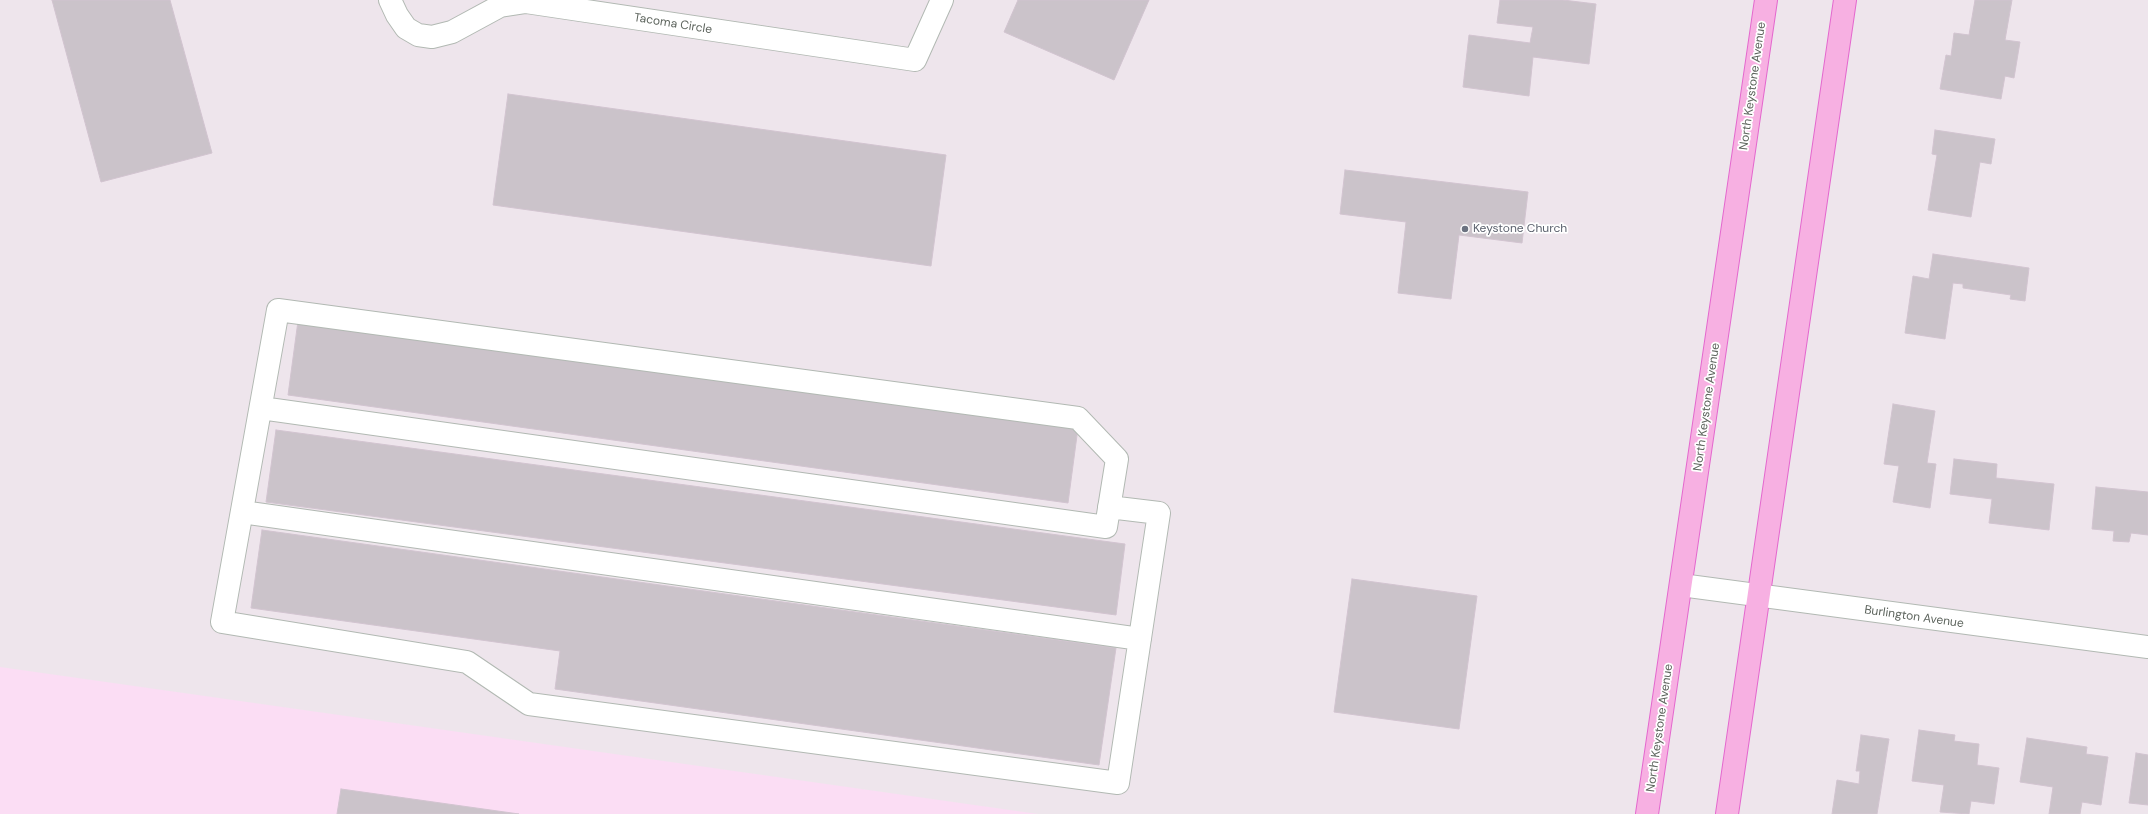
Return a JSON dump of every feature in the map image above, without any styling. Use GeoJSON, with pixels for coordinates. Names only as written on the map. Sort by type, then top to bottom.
{"type":"FeatureCollection","features":[{"type":"Feature","properties":{"kind":"main road","name":"North Keystone Avenue"},"geometry":{"type":"LineString","coordinates":[[1647,814],[1766,0]]}},
{"type":"Feature","properties":{"kind":"main road"},"geometry":{"type":"LineString","coordinates":[[1727,814],[1845,0]]}},
{"type":"Feature","properties":{"kind":"street","name":"Tacoma Circle"},"geometry":{"type":"LineString","coordinates":[[390,0],[397,15],[406,28],[418,35],[432,38],[452,32],[500,6],[526,2],[915,60],[942,0]]}},
{"type":"Feature","properties":{"kind":"street"},"geometry":{"type":"LineString","coordinates":[[261,408],[1106,527],[1117,459],[1078,418],[278,310],[222,622],[467,662],[529,704],[1118,783],[1159,512],[1110,507]]}},
{"type":"Feature","properties":{"kind":"street"},"geometry":{"type":"LineString","coordinates":[[242,512],[1140,639]]}},
{"type":"Feature","properties":{"kind":"street","name":"Burlington Avenue"},"geometry":{"type":"LineString","coordinates":[[1681,585],[2148,647]]}},
{"type":"Feature","properties":{"kind":"shaded area"},"geometry":{"type":"Polygon","coordinates":[[[0,667],[1038,814],[0,814],[0,667]]]}},
{"type":"Feature","properties":{"kind":"building"},"geometry":{"type":"Polygon","coordinates":[[[52,0],[170,0],[212,153],[101,182],[52,0]]]}},
{"type":"Feature","properties":{"kind":"building"},"geometry":{"type":"Polygon","coordinates":[[[1018,0],[1149,0],[1114,80],[1004,32],[1018,0]]]}},
{"type":"Feature","properties":{"kind":"building"},"geometry":{"type":"Polygon","coordinates":[[[1500,0],[1563,0],[1596,4],[1589,64],[1533,57],[1529,96],[1463,87],[1469,35],[1530,43],[1533,27],[1497,23],[1500,0]]]}},
{"type":"Feature","properties":{"kind":"building"},"geometry":{"type":"Polygon","coordinates":[[[1975,0],[2012,0],[2005,40],[2020,42],[2014,78],[2005,76],[2001,99],[1940,89],[1946,55],[1951,56],[1954,33],[1969,35],[1975,0]]]}},
{"type":"Feature","properties":{"kind":"building"},"geometry":{"type":"Polygon","coordinates":[[[508,94],[946,155],[931,266],[493,205],[508,94]]]}},
{"type":"Feature","properties":{"kind":"building"},"geometry":{"type":"Polygon","coordinates":[[[1935,130],[1995,139],[1991,164],[1980,162],[1971,217],[1928,210],[1937,155],[1932,154],[1935,130]]]}},
{"type":"Feature","properties":{"kind":"building","name":"Keystone Church"},"geometry":{"type":"Polygon","coordinates":[[[1345,170],[1528,192],[1522,243],[1459,235],[1451,299],[1398,293],[1406,222],[1340,214],[1345,170]]]}},
{"type":"Feature","properties":{"kind":"building"},"geometry":{"type":"Polygon","coordinates":[[[1933,254],[2029,268],[2025,301],[2010,299],[2011,295],[1963,288],[1963,284],[1953,283],[1945,339],[1905,333],[1913,276],[1929,279],[1933,254]]]}},
{"type":"Feature","properties":{"kind":"building"},"geometry":{"type":"Polygon","coordinates":[[[298,321],[1078,428],[1068,503],[288,395],[298,321]]]}},
{"type":"Feature","properties":{"kind":"building"},"geometry":{"type":"Polygon","coordinates":[[[1893,404],[1935,411],[1927,463],[1936,464],[1930,508],[1893,502],[1899,466],[1884,464],[1893,404]]]}},
{"type":"Feature","properties":{"kind":"building"},"geometry":{"type":"Polygon","coordinates":[[[276,430],[1125,544],[1116,615],[266,502],[276,430]]]}},
{"type":"Feature","properties":{"kind":"building"},"geometry":{"type":"Polygon","coordinates":[[[1954,459],[1997,464],[1996,478],[2054,484],[2049,530],[1989,523],[1992,499],[1950,494],[1954,459]]]}},
{"type":"Feature","properties":{"kind":"building"},"geometry":{"type":"Polygon","coordinates":[[[2096,487],[2148,492],[2148,535],[2131,533],[2129,542],[2113,541],[2114,531],[2092,529],[2096,487]]]}},
{"type":"Feature","properties":{"kind":"building"},"geometry":{"type":"Polygon","coordinates":[[[262,530],[1116,648],[1099,765],[555,689],[560,651],[251,608],[262,530]]]}},
{"type":"Feature","properties":{"kind":"building"},"geometry":{"type":"Polygon","coordinates":[[[1352,579],[1477,596],[1459,729],[1334,712],[1352,579]]]}},
{"type":"Feature","properties":{"kind":"building"},"geometry":{"type":"Polygon","coordinates":[[[1919,730],[1955,735],[1954,741],[1979,744],[1977,765],[1999,768],[1994,804],[1971,801],[1969,814],[1940,812],[1944,785],[1912,781],[1919,730]]]}},
{"type":"Feature","properties":{"kind":"building"},"geometry":{"type":"Polygon","coordinates":[[[1861,735],[1889,739],[1877,814],[1832,814],[1837,780],[1859,784],[1860,771],[1856,771],[1861,735]]]}},
{"type":"Feature","properties":{"kind":"building"},"geometry":{"type":"Polygon","coordinates":[[[2027,738],[2087,747],[2086,754],[2108,757],[2101,805],[2082,802],[2080,814],[2049,814],[2053,787],[2020,782],[2027,738]]]}},
{"type":"Feature","properties":{"kind":"building"},"geometry":{"type":"Polygon","coordinates":[[[2136,753],[2148,755],[2148,805],[2129,803],[2136,753]]]}},
{"type":"Feature","properties":{"kind":"building"},"geometry":{"type":"Polygon","coordinates":[[[341,789],[519,814],[337,814],[341,789]]]}},
{"type":"Feature","properties":{"kind":"place","name":"Keystone Church"},"geometry":{"type":"Point","coordinates":[1465,229]}}]}
